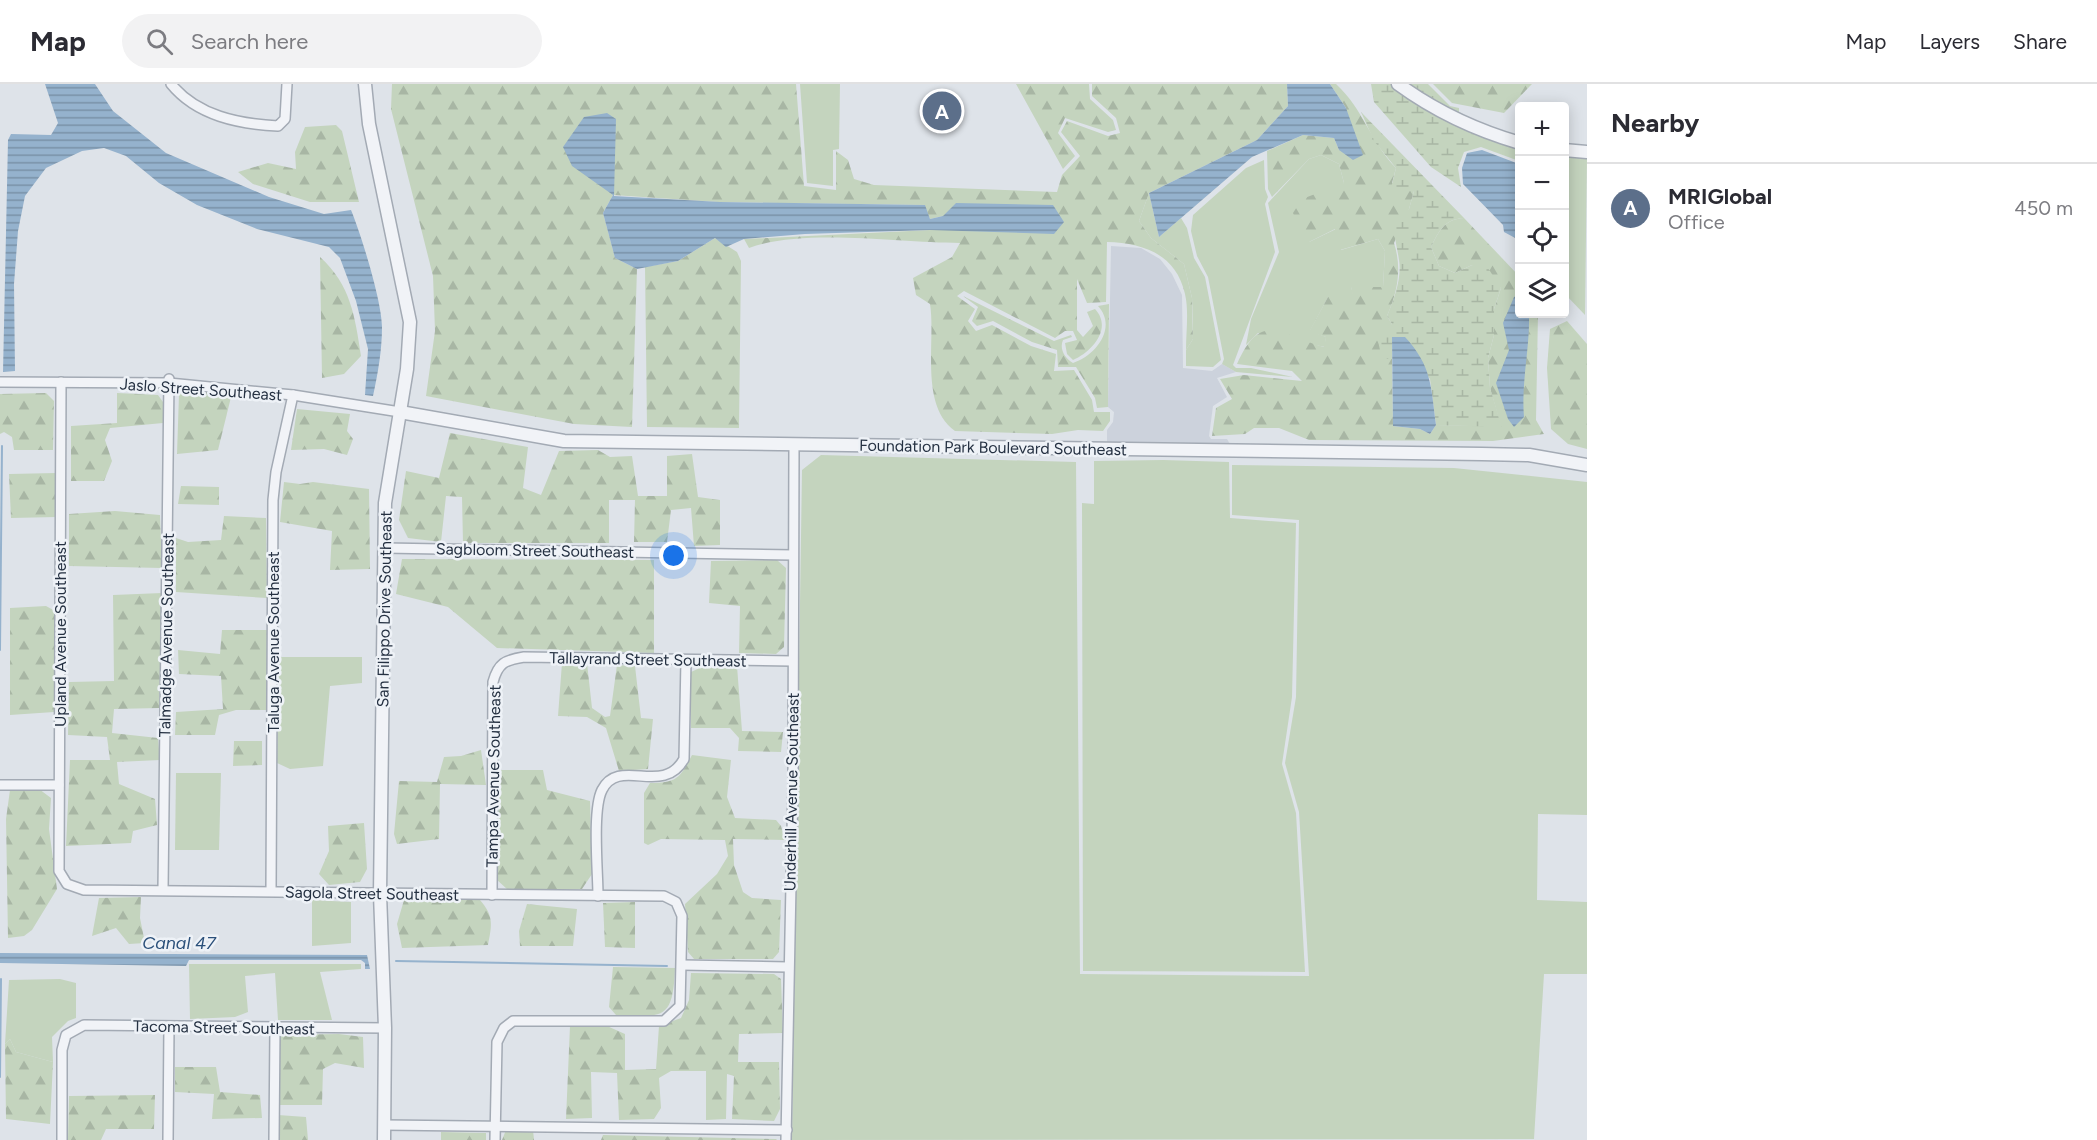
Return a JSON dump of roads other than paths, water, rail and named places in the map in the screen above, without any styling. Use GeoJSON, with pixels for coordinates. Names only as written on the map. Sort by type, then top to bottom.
{"type":"FeatureCollection","features":[{"type":"Feature","properties":{"kind":"street"},"geometry":{"type":"LineString","coordinates":[[171,84],[211,114],[246,124],[278,126],[285,119],[287,84]]}},
{"type":"Feature","properties":{"kind":"street","name":"San Filippo Drive Southeast"},"geometry":{"type":"LineString","coordinates":[[365,84],[369,124],[410,322],[407,369],[386,503],[380,894],[385,1028],[384,1140]]}},
{"type":"Feature","properties":{"kind":"street"},"geometry":{"type":"LineString","coordinates":[[1398,84],[1425,103],[1462,122],[1515,141]]}},
{"type":"Feature","properties":{"kind":"street"},"geometry":{"type":"LineString","coordinates":[[1569,150],[1587,152]]}},
{"type":"Feature","properties":{"kind":"street","name":"Jaslo Street Southeast"},"geometry":{"type":"LineString","coordinates":[[0,382],[169,381],[293,395],[400,412]]}},
{"type":"Feature","properties":{"kind":"street","name":"Talmadge Avenue Southeast"},"geometry":{"type":"LineString","coordinates":[[163,890],[169,381]]}},
{"type":"Feature","properties":{"kind":"street","name":"Upland Avenue Southeast"},"geometry":{"type":"LineString","coordinates":[[61,382],[59,871],[67,884]]}},
{"type":"Feature","properties":{"kind":"street","name":"Taluga Avenue Southeast"},"geometry":{"type":"LineString","coordinates":[[271,891],[273,500],[276,472],[293,395]]}},
{"type":"Feature","properties":{"kind":"street","name":"Foundation Park Boulevard Southeast"},"geometry":{"type":"LineString","coordinates":[[400,412],[564,441],[1529,455],[1587,465]]}},
{"type":"Feature","properties":{"kind":"street","name":"Underhill Avenue Southeast"},"geometry":{"type":"LineString","coordinates":[[787,1135],[788,967],[793,782],[794,444]]}},
{"type":"Feature","properties":{"kind":"street","name":"Sagbloom Street Southeast"},"geometry":{"type":"LineString","coordinates":[[385,548],[793,555]]}},
{"type":"Feature","properties":{"kind":"street","name":"Tallayrand Street Southeast"},"geometry":{"type":"LineString","coordinates":[[505,660],[524,657],[792,661]]}},
{"type":"Feature","properties":{"kind":"street","name":"Tampa Avenue Southeast"},"geometry":{"type":"LineString","coordinates":[[492,895],[493,682],[497,668],[505,660]]}},
{"type":"Feature","properties":{"kind":"street"},"geometry":{"type":"LineString","coordinates":[[598,896],[598,805],[602,790],[610,781],[622,775],[667,777],[679,768],[684,759],[686,660]]}},
{"type":"Feature","properties":{"kind":"street"},"geometry":{"type":"LineString","coordinates":[[0,785],[59,785]]}},
{"type":"Feature","properties":{"kind":"street","name":"Sagola Street Southeast"},"geometry":{"type":"LineString","coordinates":[[67,884],[84,890],[664,896],[676,902],[682,916],[682,964]]}},
{"type":"Feature","properties":{"kind":"street"},"geometry":{"type":"LineString","coordinates":[[495,1140],[496,1042],[504,1028],[513,1021],[527,1019],[664,1021],[680,1006],[682,964],[788,967]]}},
{"type":"Feature","properties":{"kind":"street","name":"Tacoma Street Southeast"},"geometry":{"type":"LineString","coordinates":[[62,1140],[62,1050],[66,1035],[84,1025],[385,1028]]}},
{"type":"Feature","properties":{"kind":"street"},"geometry":{"type":"LineString","coordinates":[[168,1140],[170,1026]]}},
{"type":"Feature","properties":{"kind":"street"},"geometry":{"type":"LineString","coordinates":[[274,1140],[275,1028]]}},
{"type":"Feature","properties":{"kind":"street"},"geometry":{"type":"LineString","coordinates":[[384,1125],[787,1135]]}},
{"type":"Feature","properties":{"kind":"water"},"geometry":{"type":"Polygon","coordinates":[[[45,84],[95,84],[113,111],[166,153],[269,197],[324,214],[351,210],[370,268],[381,316],[380,353],[373,396],[365,395],[368,349],[356,301],[340,258],[329,247],[257,229],[197,205],[159,183],[126,156],[104,148],[82,151],[46,168],[25,196],[18,231],[14,284],[15,371],[3,372],[8,140],[11,134],[51,135],[58,123],[45,84]]]}},
{"type":"Feature","properties":{"kind":"water"},"geometry":{"type":"Polygon","coordinates":[[[1287,84],[1330,84],[1346,108],[1363,155],[1353,160],[1339,150],[1334,138],[1303,135],[1252,157],[1159,237],[1149,193],[1257,140],[1288,106],[1287,84]]]}},
{"type":"Feature","properties":{"kind":"water"},"geometry":{"type":"Polygon","coordinates":[[[607,113],[616,119],[614,196],[720,202],[925,205],[930,219],[943,216],[956,203],[1053,205],[1064,222],[1054,234],[930,230],[805,234],[744,239],[726,247],[715,238],[678,261],[637,269],[615,258],[603,213],[613,195],[572,166],[563,147],[584,117],[607,113]]]}},
{"type":"Feature","properties":{"kind":"water"},"geometry":{"type":"Polygon","coordinates":[[[1482,150],[1515,162],[1515,238],[1504,232],[1503,225],[1463,184],[1462,168],[1467,153],[1482,150]]]}},
{"type":"Feature","properties":{"kind":"water"},"geometry":{"type":"Polygon","coordinates":[[[1514,297],[1515,318],[1529,318],[1529,327],[1524,417],[1514,427],[1508,419],[1496,383],[1509,350],[1503,323],[1514,297]]]}},
{"type":"Feature","properties":{"kind":"water"},"geometry":{"type":"Polygon","coordinates":[[[1392,337],[1405,337],[1421,358],[1429,378],[1436,425],[1430,434],[1420,429],[1393,426],[1392,337]]]}},
{"type":"Feature","properties":{"kind":"water"},"geometry":{"type":"Polygon","coordinates":[[[0,953],[367,955],[370,969],[365,969],[365,963],[361,960],[189,960],[186,966],[0,963],[0,953]]]}},
{"type":"Feature","properties":{"kind":"waterway"},"geometry":{"type":"LineString","coordinates":[[0,650],[2,446]]}},
{"type":"Feature","properties":{"kind":"waterway"},"geometry":{"type":"LineString","coordinates":[[396,961],[667,966]]}},
{"type":"Feature","properties":{"kind":"waterway"},"geometry":{"type":"LineString","coordinates":[[0,1077],[1,979]]}},
{"type":"Feature","properties":{"kind":"place","name":"MRIGlobal"},"geometry":{"type":"Point","coordinates":[942,111]}},
{"type":"Feature","properties":{"kind":"water label","name":"Canal 47"},"geometry":{"type":"Point","coordinates":[179,943]}}]}
